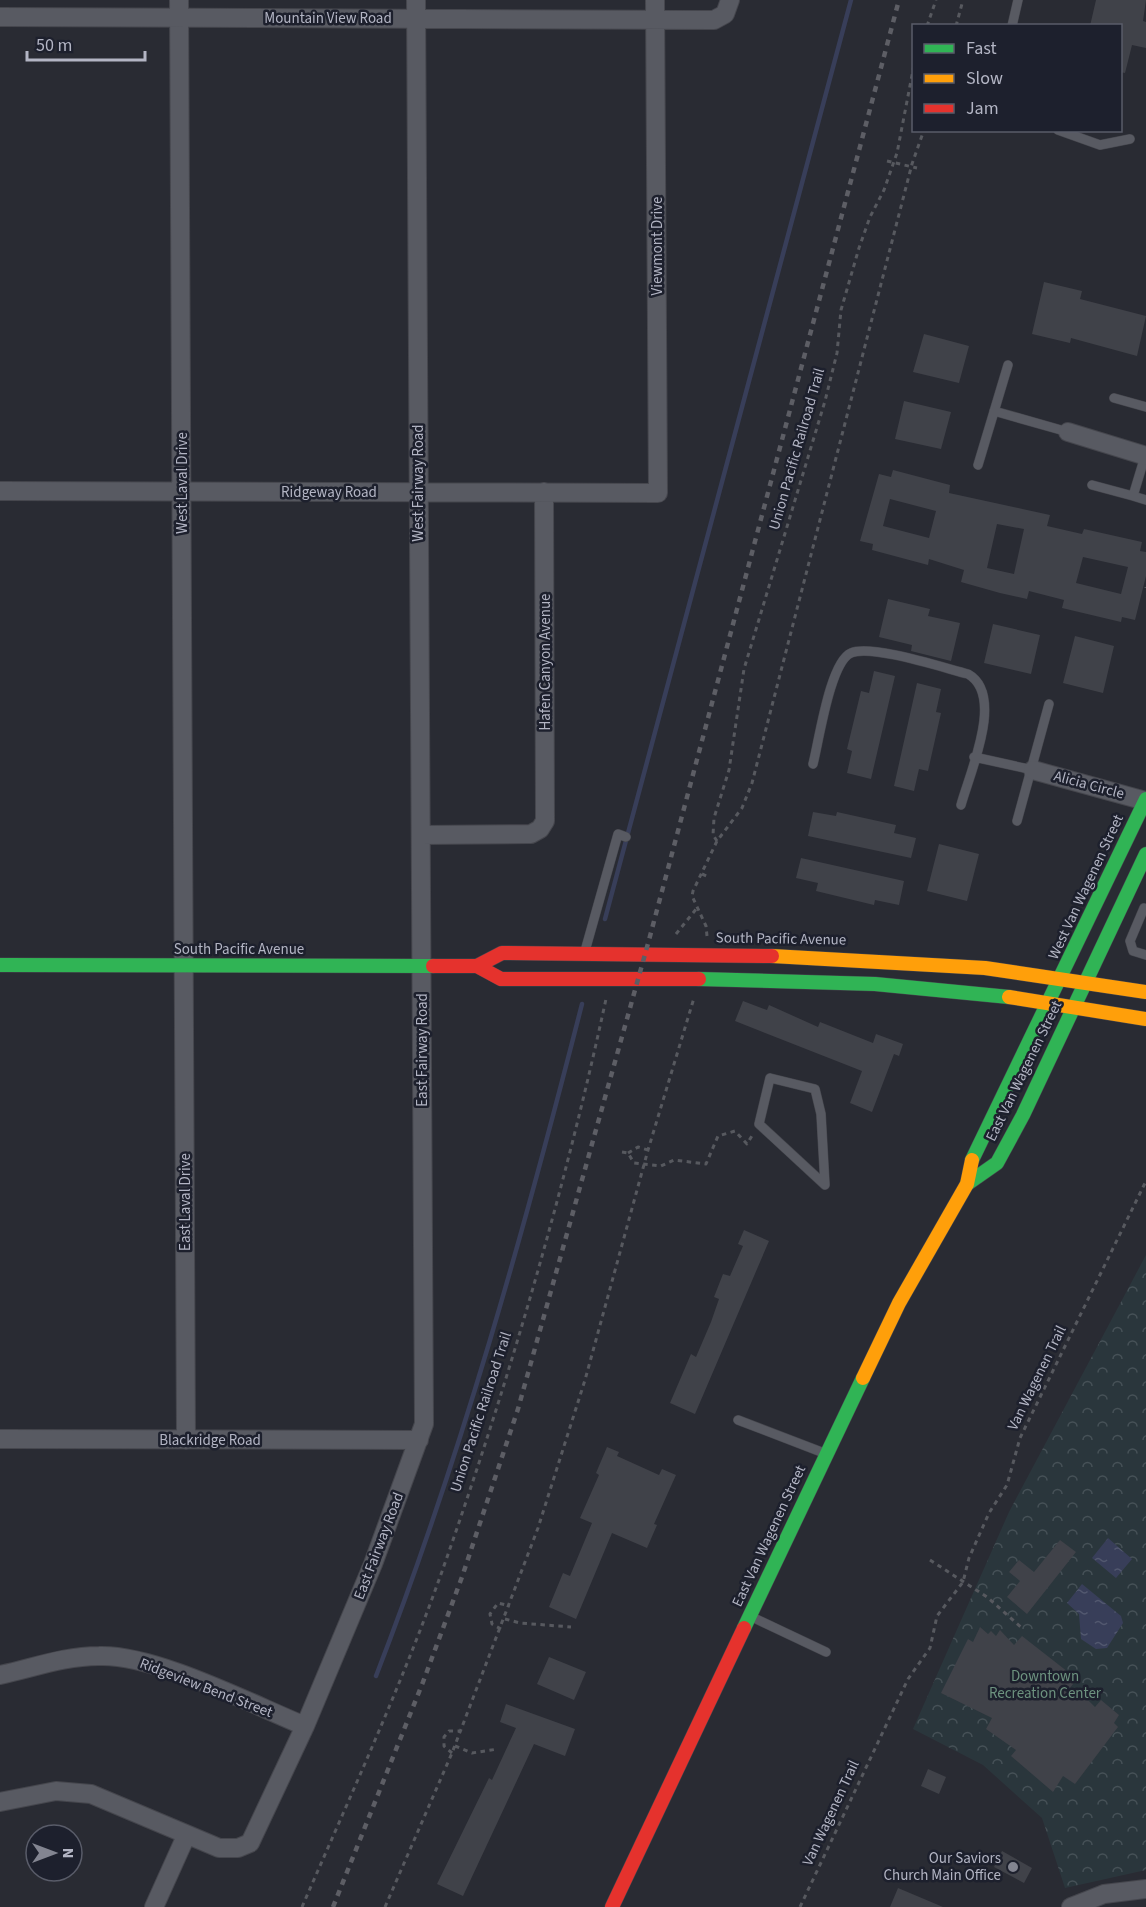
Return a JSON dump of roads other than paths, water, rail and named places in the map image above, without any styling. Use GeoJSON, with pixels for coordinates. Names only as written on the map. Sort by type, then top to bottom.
{"type":"FeatureCollection","features":[{"type":"Feature","properties":{"kind":"street","name":"West Fairway Road"},"geometry":{"type":"LineString","coordinates":[[416,0],[422,966]]}},
{"type":"Feature","properties":{"kind":"street","name":"Viewmont Drive"},"geometry":{"type":"LineString","coordinates":[[655,0],[658,493]]}},
{"type":"Feature","properties":{"kind":"street","name":"Mountain View Road"},"geometry":{"type":"LineString","coordinates":[[0,17],[179,9],[416,18],[714,20],[725,14],[730,0]]}},
{"type":"Feature","properties":{"kind":"street","name":"West Laval Drive"},"geometry":{"type":"LineString","coordinates":[[179,9],[184,965]]}},
{"type":"Feature","properties":{"kind":"street"},"geometry":{"type":"LineString","coordinates":[[1068,432],[1146,455]]}},
{"type":"Feature","properties":{"kind":"street","name":"Ridgeway Road"},"geometry":{"type":"LineString","coordinates":[[0,491],[658,493]]}},
{"type":"Feature","properties":{"kind":"street","name":"Hafen Canyon Avenue"},"geometry":{"type":"LineString","coordinates":[[421,835],[524,835],[540,829],[546,814],[544,492]]}},
{"type":"Feature","properties":{"kind":"street","name":"Alicia Circle"},"geometry":{"type":"LineString","coordinates":[[1033,770],[1146,800]]}},
{"type":"Feature","properties":{"kind":"street","name":"West Van Wagenen Street"},"geometry":{"type":"LineString","coordinates":[[1058,983],[1146,800]]}},
{"type":"Feature","properties":{"kind":"street"},"geometry":{"type":"LineString","coordinates":[[1084,987],[1123,902],[1144,863]]}},
{"type":"Feature","properties":{"kind":"street","name":"South Pacific Avenue"},"geometry":{"type":"LineString","coordinates":[[0,965],[477,966],[502,953],[706,953],[874,958],[1084,987],[1146,992]]}},
{"type":"Feature","properties":{"kind":"street","name":"East Laval Drive"},"geometry":{"type":"LineString","coordinates":[[184,965],[186,1440]]}},
{"type":"Feature","properties":{"kind":"street","name":"East Fairway Road"},"geometry":{"type":"LineString","coordinates":[[0,1802],[56,1791],[91,1794],[219,1848],[238,1848],[250,1843],[305,1726],[373,1564],[424,1424],[422,966]]}},
{"type":"Feature","properties":{"kind":"street","name":"South Pacific Avenue"},"geometry":{"type":"LineString","coordinates":[[477,966],[501,979],[873,984],[1049,1002],[1146,1019]]}},
{"type":"Feature","properties":{"kind":"street","name":"East Van Wagenen Street"},"geometry":{"type":"LineString","coordinates":[[612,1907],[899,1303],[966,1184],[973,1153],[1000,1105],[1058,983]]}},
{"type":"Feature","properties":{"kind":"street","name":"East Van Wagenen Street"},"geometry":{"type":"LineString","coordinates":[[966,1184],[997,1163],[1084,987]]}},
{"type":"Feature","properties":{"kind":"street","name":"Blackridge Road"},"geometry":{"type":"LineString","coordinates":[[0,1439],[419,1440]]}},
{"type":"Feature","properties":{"kind":"street","name":"Ridgeview Bend Street"},"geometry":{"type":"LineString","coordinates":[[0,1675],[61,1659],[100,1655],[141,1661],[305,1726]]}},
{"type":"Feature","properties":{"kind":"street"},"geometry":{"type":"LineString","coordinates":[[154,1907],[186,1836]]}},
{"type":"Feature","properties":{"kind":"street"},"geometry":{"type":"LineString","coordinates":[[1071,1907],[1104,1894],[1146,1889]]}},
{"type":"Feature","properties":{"kind":"lane"},"geometry":{"type":"LineString","coordinates":[[1012,24],[1018,0]]}},
{"type":"Feature","properties":{"kind":"lane"},"geometry":{"type":"LineString","coordinates":[[1064,132],[1100,145],[1130,139]]}},
{"type":"Feature","properties":{"kind":"lane"},"geometry":{"type":"LineString","coordinates":[[978,465],[1008,365]]}},
{"type":"Feature","properties":{"kind":"lane"},"geometry":{"type":"LineString","coordinates":[[1114,398],[1146,407]]}},
{"type":"Feature","properties":{"kind":"lane"},"geometry":{"type":"LineString","coordinates":[[994,411],[1068,432]]}},
{"type":"Feature","properties":{"kind":"lane"},"geometry":{"type":"LineString","coordinates":[[1133,496],[1146,455]]}},
{"type":"Feature","properties":{"kind":"lane"},"geometry":{"type":"LineString","coordinates":[[1092,485],[1146,500]]}},
{"type":"Feature","properties":{"kind":"lane"},"geometry":{"type":"LineString","coordinates":[[813,764],[836,671],[851,653],[862,650],[899,656],[968,674],[978,680],[985,700],[986,715],[961,805]]}},
{"type":"Feature","properties":{"kind":"lane"},"geometry":{"type":"LineString","coordinates":[[1017,821],[1033,770],[1048,704]]}},
{"type":"Feature","properties":{"kind":"lane"},"geometry":{"type":"LineString","coordinates":[[974,757],[1033,770]]}},
{"type":"Feature","properties":{"kind":"lane"},"geometry":{"type":"LineString","coordinates":[[585,954],[618,834],[626,837]]}},
{"type":"Feature","properties":{"kind":"lane"},"geometry":{"type":"LineString","coordinates":[[1123,902],[1145,909],[1130,941],[1133,951],[1146,955]]}},
{"type":"Feature","properties":{"kind":"lane"},"geometry":{"type":"LineString","coordinates":[[770,1078],[815,1089],[821,1114],[825,1185],[809,1170],[759,1124],[770,1078]]}},
{"type":"Feature","properties":{"kind":"lane"},"geometry":{"type":"LineString","coordinates":[[738,1420],[826,1454]]}},
{"type":"Feature","properties":{"kind":"lane"},"geometry":{"type":"LineString","coordinates":[[750,1616],[826,1652]]}},
{"type":"Feature","properties":{"kind":"water"},"geometry":{"type":"Polygon","coordinates":[[[1108,1538],[1132,1559],[1116,1578],[1092,1558],[1108,1538]]]}},
{"type":"Feature","properties":{"kind":"water"},"geometry":{"type":"Polygon","coordinates":[[[1082,1584],[1121,1616],[1123,1623],[1107,1648],[1096,1649],[1081,1639],[1079,1614],[1067,1603],[1082,1584]]]}},
{"type":"Feature","properties":{"kind":"waterway"},"geometry":{"type":"LineString","coordinates":[[605,919],[851,0]]}},
{"type":"Feature","properties":{"kind":"waterway"},"geometry":{"type":"LineString","coordinates":[[376,1676],[436,1511],[489,1343],[514,1259],[582,1004]]}},
{"type":"Feature","properties":{"kind":"railway"},"geometry":{"type":"LineString","coordinates":[[333,1907],[423,1682],[462,1577],[518,1409],[649,940],[899,0]]}},
{"type":"Feature","properties":{"kind":"place","name":"Our Saviors Church Main Office"},"geometry":{"type":"Point","coordinates":[1013,1867]}},
{"type":"Feature","properties":{"kind":"park label","name":"Downtown Recreation Center"},"geometry":{"type":"Point","coordinates":[1045,1684]}}]}
